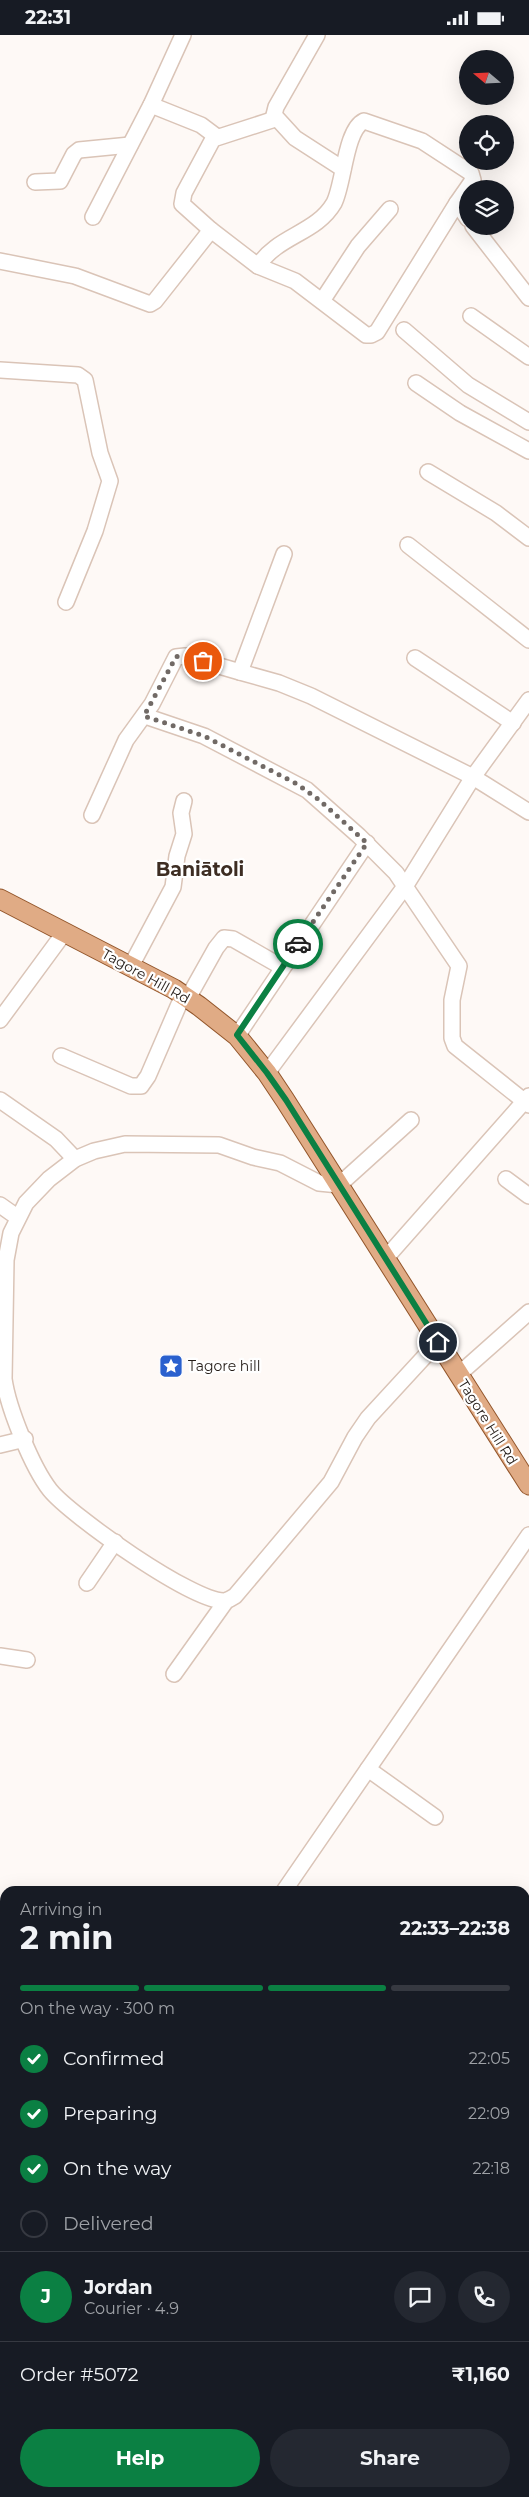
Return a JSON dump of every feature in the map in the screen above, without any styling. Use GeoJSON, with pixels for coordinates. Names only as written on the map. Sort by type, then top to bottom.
{"type":"FeatureCollection","features":[{"type":"Feature","properties":{"kind":"main road","name":"Tagore Hill Rd"},"geometry":{"type":"LineString","coordinates":[[0,899],[185,996],[237,1035],[267,1073],[529,1485]]}},
{"type":"Feature","properties":{"kind":"street"},"geometry":{"type":"LineString","coordinates":[[93,217],[151,105],[183,35]]}},
{"type":"Feature","properties":{"kind":"street"},"geometry":{"type":"LineString","coordinates":[[317,35],[276,107],[275,119],[295,139],[343,169]]}},
{"type":"Feature","properties":{"kind":"street"},"geometry":{"type":"LineString","coordinates":[[151,105],[202,125],[217,137]]}},
{"type":"Feature","properties":{"kind":"street"},"geometry":{"type":"LineString","coordinates":[[258,266],[272,248],[311,226],[326,213],[336,198],[350,144],[360,123],[364,121],[422,141],[471,173],[473,180],[374,334],[369,335],[363,333],[295,281],[258,266],[187,211],[182,201],[208,146],[217,137],[275,119]]}},
{"type":"Feature","properties":{"kind":"street"},"geometry":{"type":"LineString","coordinates":[[35,182],[60,181],[74,154],[79,150],[130,145]]}},
{"type":"Feature","properties":{"kind":"street"},"geometry":{"type":"LineString","coordinates":[[322,301],[358,246],[390,209]]}},
{"type":"Feature","properties":{"kind":"street"},"geometry":{"type":"LineString","coordinates":[[0,261],[75,276],[150,304],[155,301],[211,231]]}},
{"type":"Feature","properties":{"kind":"street"},"geometry":{"type":"LineString","coordinates":[[480,235],[529,298]]}},
{"type":"Feature","properties":{"kind":"street"},"geometry":{"type":"LineString","coordinates":[[471,316],[529,357]]}},
{"type":"Feature","properties":{"kind":"street"},"geometry":{"type":"LineString","coordinates":[[404,330],[468,385],[529,422]]}},
{"type":"Feature","properties":{"kind":"street"},"geometry":{"type":"LineString","coordinates":[[0,369],[78,375],[85,380],[100,453],[110,481],[95,531],[66,602]]}},
{"type":"Feature","properties":{"kind":"street"},"geometry":{"type":"LineString","coordinates":[[416,383],[453,409],[529,451]]}},
{"type":"Feature","properties":{"kind":"street"},"geometry":{"type":"LineString","coordinates":[[428,472],[496,513],[529,539]]}},
{"type":"Feature","properties":{"kind":"street"},"geometry":{"type":"LineString","coordinates":[[408,545],[529,640]]}},
{"type":"Feature","properties":{"kind":"street"},"geometry":{"type":"LineString","coordinates":[[240,672],[284,554]]}},
{"type":"Feature","properties":{"kind":"street"},"geometry":{"type":"LineString","coordinates":[[92,815],[126,740],[144,716],[174,659],[179,655],[293,688],[474,777],[529,811]]}},
{"type":"Feature","properties":{"kind":"street"},"geometry":{"type":"LineString","coordinates":[[414,658],[513,723]]}},
{"type":"Feature","properties":{"kind":"street"},"geometry":{"type":"LineString","coordinates":[[267,1073],[406,885],[474,777],[529,700]]}},
{"type":"Feature","properties":{"kind":"street"},"geometry":{"type":"LineString","coordinates":[[144,716],[204,736],[297,784],[318,799],[367,843],[406,885],[459,968],[453,991],[453,1042],[460,1052],[528,1102],[385,1259]]}},
{"type":"Feature","properties":{"kind":"street"},"geometry":{"type":"LineString","coordinates":[[131,966],[174,887],[175,863],[184,834],[181,813],[184,801]]}},
{"type":"Feature","properties":{"kind":"street"},"geometry":{"type":"LineString","coordinates":[[237,1035],[367,843]]}},
{"type":"Feature","properties":{"kind":"street"},"geometry":{"type":"LineString","coordinates":[[0,1020],[64,933]]}},
{"type":"Feature","properties":{"kind":"street"},"geometry":{"type":"LineString","coordinates":[[61,1056],[131,1086],[140,1086],[148,1076],[185,996],[224,938],[233,939],[282,967]]}},
{"type":"Feature","properties":{"kind":"street"},"geometry":{"type":"LineString","coordinates":[[0,1100],[56,1139],[75,1159]]}},
{"type":"Feature","properties":{"kind":"street"},"geometry":{"type":"LineString","coordinates":[[226,1601],[204,1596],[170,1580],[64,1505],[41,1478],[6,1395],[4,1379],[6,1260],[11,1233],[17,1217],[26,1203],[49,1179],[75,1159],[94,1151],[125,1144],[213,1145],[280,1163],[319,1183],[339,1185],[411,1120]]}},
{"type":"Feature","properties":{"kind":"street"},"geometry":{"type":"LineString","coordinates":[[506,1179],[529,1197]]}},
{"type":"Feature","properties":{"kind":"street"},"geometry":{"type":"LineString","coordinates":[[0,1205],[17,1217]]}},
{"type":"Feature","properties":{"kind":"street"},"geometry":{"type":"LineString","coordinates":[[458,1375],[529,1312]]}},
{"type":"Feature","properties":{"kind":"street"},"geometry":{"type":"LineString","coordinates":[[174,1674],[226,1601],[235,1596],[331,1482],[355,1437],[368,1418],[438,1342]]}},
{"type":"Feature","properties":{"kind":"street"},"geometry":{"type":"LineString","coordinates":[[0,1445],[24,1439]]}},
{"type":"Feature","properties":{"kind":"street"},"geometry":{"type":"LineString","coordinates":[[287,1886],[529,1535]]}},
{"type":"Feature","properties":{"kind":"street"},"geometry":{"type":"LineString","coordinates":[[87,1583],[115,1542]]}},
{"type":"Feature","properties":{"kind":"street"},"geometry":{"type":"LineString","coordinates":[[0,1656],[27,1660]]}},
{"type":"Feature","properties":{"kind":"street"},"geometry":{"type":"LineString","coordinates":[[368,1769],[434,1817]]}},
{"type":"Feature","properties":{"kind":"way so far"},"geometry":{"type":"LineString","coordinates":[[203,661],[181,655],[176,657],[144,716],[194,731],[283,776],[307,790],[367,843],[298,944]]}},
{"type":"Feature","properties":{"kind":"place","name":"Tagore hill"},"geometry":{"type":"Point","coordinates":[171,1366]}},
{"type":"Feature","properties":{"kind":"district","name":"Baniātoli"},"geometry":{"type":"Point","coordinates":[200,869]}},
{"type":"Feature","properties":{"kind":"route"},"geometry":{"type":"LineString","coordinates":[[298,944],[237,1035],[286,1100],[438,1342]]}}]}
